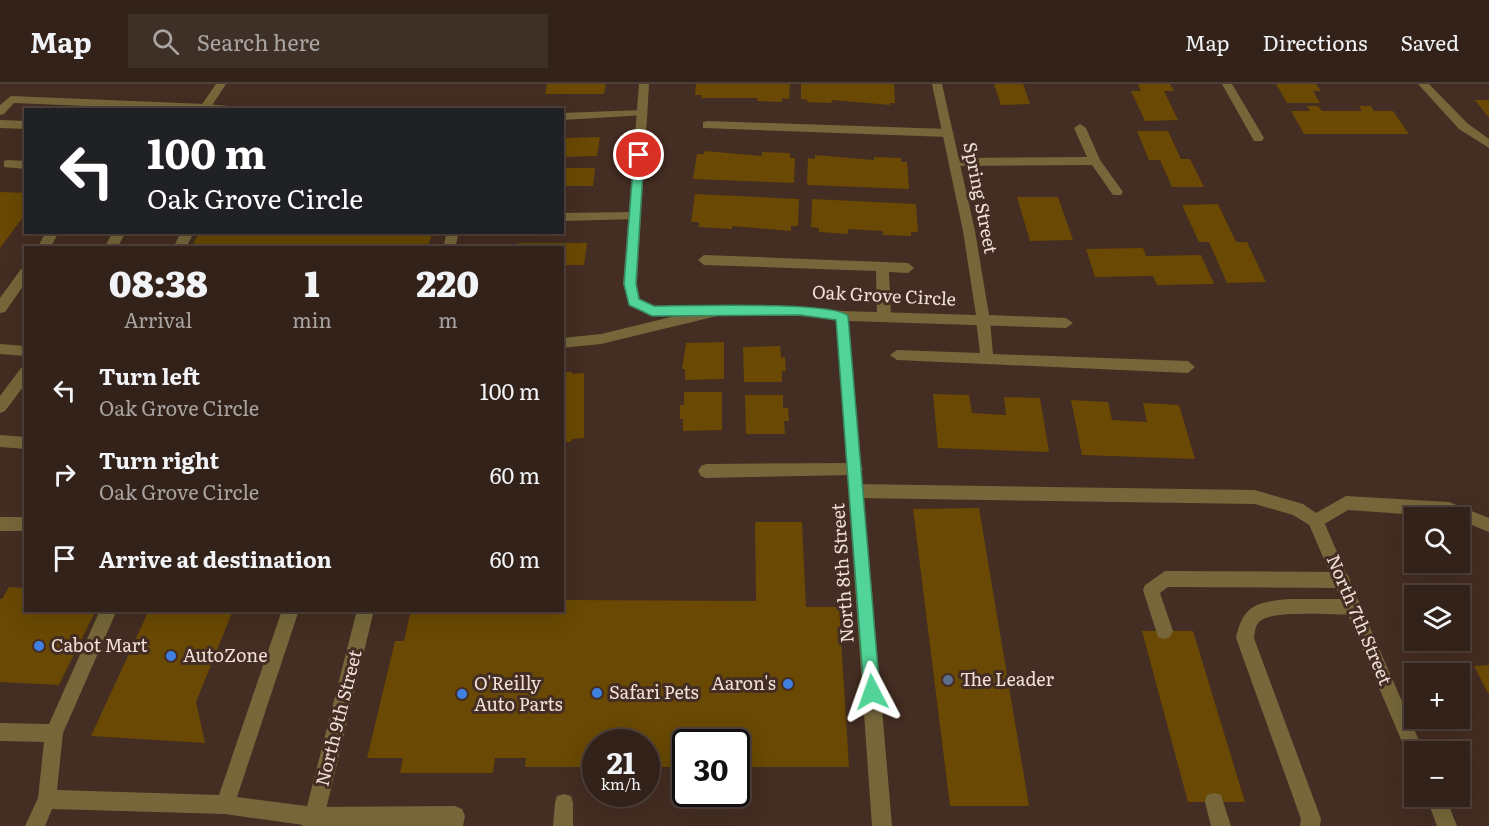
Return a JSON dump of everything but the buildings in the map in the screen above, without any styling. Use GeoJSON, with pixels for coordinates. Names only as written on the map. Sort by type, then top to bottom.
{"type":"FeatureCollection","features":[{"type":"Feature","properties":{"kind":"street"},"geometry":{"type":"LineString","coordinates":[[0,112],[11,99],[204,108],[221,84]]}},
{"type":"Feature","properties":{"kind":"street","name":"Oak Grove Circle"},"geometry":{"type":"LineString","coordinates":[[644,84],[630,284],[634,302],[652,311],[800,311],[842,316],[1065,323]]}},
{"type":"Feature","properties":{"kind":"street","name":"Spring Street"},"geometry":{"type":"LineString","coordinates":[[936,84],[956,162],[978,282],[987,358]]}},
{"type":"Feature","properties":{"kind":"street"},"geometry":{"type":"LineString","coordinates":[[1227,84],[1258,138]]}},
{"type":"Feature","properties":{"kind":"street"},"geometry":{"type":"LineString","coordinates":[[1423,84],[1463,126],[1489,144]]}},
{"type":"Feature","properties":{"kind":"street"},"geometry":{"type":"LineString","coordinates":[[564,117],[642,113]]}},
{"type":"Feature","properties":{"kind":"street"},"geometry":{"type":"LineString","coordinates":[[0,124],[24,125]]}},
{"type":"Feature","properties":{"kind":"street"},"geometry":{"type":"LineString","coordinates":[[707,125],[948,134]]}},
{"type":"Feature","properties":{"kind":"street"},"geometry":{"type":"LineString","coordinates":[[1080,128],[1095,161],[1117,192]]}},
{"type":"Feature","properties":{"kind":"street"},"geometry":{"type":"LineString","coordinates":[[956,162],[1095,161]]}},
{"type":"Feature","properties":{"kind":"street"},"geometry":{"type":"LineString","coordinates":[[8,164],[24,165]]}},
{"type":"Feature","properties":{"kind":"street"},"geometry":{"type":"LineString","coordinates":[[564,217],[634,216]]}},
{"type":"Feature","properties":{"kind":"street"},"geometry":{"type":"LineString","coordinates":[[704,260],[908,268]]}},
{"type":"Feature","properties":{"kind":"street"},"geometry":{"type":"LineString","coordinates":[[882,267],[884,317]]}},
{"type":"Feature","properties":{"kind":"street"},"geometry":{"type":"LineString","coordinates":[[0,308],[24,275]]}},
{"type":"Feature","properties":{"kind":"street"},"geometry":{"type":"LineString","coordinates":[[564,343],[601,339],[712,312]]}},
{"type":"Feature","properties":{"kind":"street","name":"North 8th Street"},"geometry":{"type":"LineString","coordinates":[[842,316],[882,826]]}},
{"type":"Feature","properties":{"kind":"street"},"geometry":{"type":"LineString","coordinates":[[0,350],[24,351]]}},
{"type":"Feature","properties":{"kind":"street"},"geometry":{"type":"LineString","coordinates":[[897,355],[1188,367]]}},
{"type":"Feature","properties":{"kind":"street"},"geometry":{"type":"LineString","coordinates":[[0,407],[24,375]]}},
{"type":"Feature","properties":{"kind":"street"},"geometry":{"type":"LineString","coordinates":[[0,441],[24,443]]}},
{"type":"Feature","properties":{"kind":"street"},"geometry":{"type":"LineString","coordinates":[[706,471],[855,469]]}},
{"type":"Feature","properties":{"kind":"street"},"geometry":{"type":"LineString","coordinates":[[856,491],[1255,497],[1298,509],[1316,522],[1346,502],[1449,509],[1489,525]]}},
{"type":"Feature","properties":{"kind":"street","name":"North 7th Street"},"geometry":{"type":"LineString","coordinates":[[1316,522],[1410,741]]}},
{"type":"Feature","properties":{"kind":"street"},"geometry":{"type":"LineString","coordinates":[[0,524],[24,524]]}},
{"type":"Feature","properties":{"kind":"street"},"geometry":{"type":"LineString","coordinates":[[1164,631],[1151,590],[1165,579],[1341,580]]}},
{"type":"Feature","properties":{"kind":"street"},"geometry":{"type":"LineString","coordinates":[[1310,826],[1311,819],[1245,638],[1247,622],[1257,613],[1277,608],[1353,607]]}},
{"type":"Feature","properties":{"kind":"street"},"geometry":{"type":"LineString","coordinates":[[35,826],[47,799],[54,734],[108,612]]}},
{"type":"Feature","properties":{"kind":"street"},"geometry":{"type":"LineString","coordinates":[[225,805],[290,612]]}},
{"type":"Feature","properties":{"kind":"street","name":"North 9th Street"},"geometry":{"type":"LineString","coordinates":[[313,822],[366,612]]}},
{"type":"Feature","properties":{"kind":"street"},"geometry":{"type":"LineString","coordinates":[[0,732],[54,734]]}},
{"type":"Feature","properties":{"kind":"street"},"geometry":{"type":"LineString","coordinates":[[47,799],[225,805],[313,822],[455,816],[453,826]]}},
{"type":"Feature","properties":{"kind":"street"},"geometry":{"type":"LineString","coordinates":[[1215,802],[1221,826]]}},
{"type":"Feature","properties":{"kind":"street"},"geometry":{"type":"LineString","coordinates":[[563,826],[564,803]]}},
{"type":"Feature","properties":{"kind":"street"},"geometry":{"type":"LineString","coordinates":[[1440,807],[1448,826]]}},
{"type":"Feature","properties":{"kind":"place","name":"Cabot Mart"},"geometry":{"type":"Point","coordinates":[39,646]}},
{"type":"Feature","properties":{"kind":"place","name":"AutoZone"},"geometry":{"type":"Point","coordinates":[171,656]}},
{"type":"Feature","properties":{"kind":"place","name":"The Leader"},"geometry":{"type":"Point","coordinates":[948,680]}},
{"type":"Feature","properties":{"kind":"place","name":"Aaron's"},"geometry":{"type":"Point","coordinates":[788,684]}},
{"type":"Feature","properties":{"kind":"place","name":"Safari Pets"},"geometry":{"type":"Point","coordinates":[597,693]}},
{"type":"Feature","properties":{"kind":"place","name":"O'Reilly Auto Parts"},"geometry":{"type":"Point","coordinates":[462,694]}},
{"type":"Feature","properties":{"kind":"route"},"geometry":{"type":"LineString","coordinates":[[639,155],[630,284],[634,302],[652,311],[800,311],[842,316],[872,692]]}}]}
